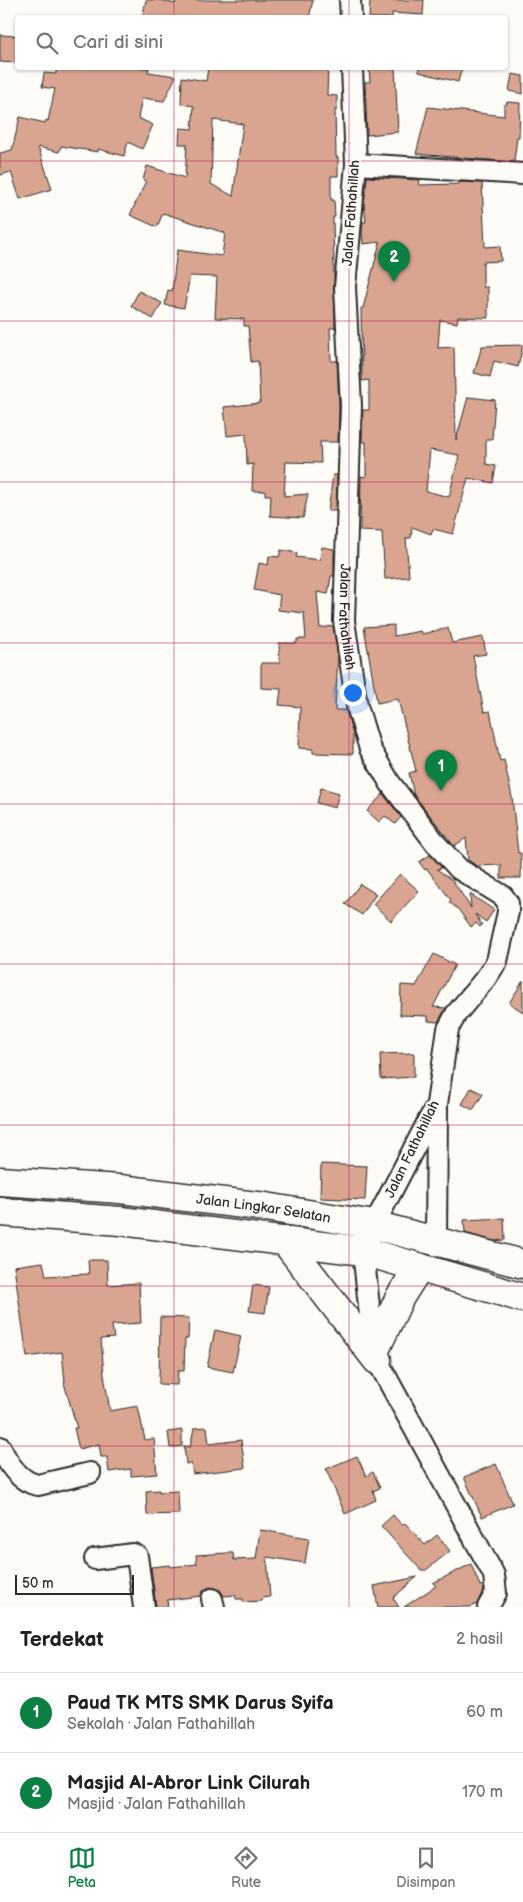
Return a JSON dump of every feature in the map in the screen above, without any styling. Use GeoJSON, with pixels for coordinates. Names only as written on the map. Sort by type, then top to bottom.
{"type":"FeatureCollection","features":[{"type":"Feature","properties":{"kind":"highway","name":"Jalan Lingkar Selatan"},"geometry":{"type":"LineString","coordinates":[[0,1182],[130,1190],[266,1207],[374,1225],[523,1264]]}},
{"type":"Feature","properties":{"kind":"highway"},"geometry":{"type":"LineString","coordinates":[[0,1216],[121,1221],[363,1251],[523,1298]]}},
{"type":"Feature","properties":{"kind":"highway"},"geometry":{"type":"LineString","coordinates":[[285,1241],[375,1356],[400,1297],[419,1268]]}},
{"type":"Feature","properties":{"kind":"street"},"geometry":{"type":"LineString","coordinates":[[350,0],[351,15]]}},
{"type":"Feature","properties":{"kind":"street","name":"Jalan Fathahillah"},"geometry":{"type":"LineString","coordinates":[[352,70],[356,164],[345,288],[351,406],[344,621],[357,706],[370,749],[390,783],[437,845],[459,869],[503,896],[508,903],[508,912],[497,960],[486,978],[456,1014],[448,1030],[437,1104],[374,1225],[363,1251]]}},
{"type":"Feature","properties":{"kind":"street"},"geometry":{"type":"LineString","coordinates":[[356,164],[523,174]]}},
{"type":"Feature","properties":{"kind":"street"},"geometry":{"type":"LineString","coordinates":[[436,1240],[437,1104]]}},
{"type":"Feature","properties":{"kind":"street"},"geometry":{"type":"LineString","coordinates":[[363,1251],[375,1356],[395,1397],[494,1575],[496,1593],[488,1607]]}},
{"type":"Feature","properties":{"kind":"street"},"geometry":{"type":"LineString","coordinates":[[0,1447],[8,1462],[30,1484],[38,1485],[90,1473]]}},
{"type":"Feature","properties":{"kind":"street"},"geometry":{"type":"LineString","coordinates":[[95,1559],[133,1554],[137,1556],[144,1607]]}},
{"type":"Feature","properties":{"kind":"building"},"geometry":{"type":"Polygon","coordinates":[[[146,0],[160,0],[175,4],[176,0],[313,0],[310,15],[143,15],[146,0]]]}},
{"type":"Feature","properties":{"kind":"building"},"geometry":{"type":"Polygon","coordinates":[[[370,0],[424,0],[423,15],[392,13],[392,15],[369,15],[370,0]]]}},
{"type":"Feature","properties":{"kind":"building"},"geometry":{"type":"Polygon","coordinates":[[[0,35],[15,36],[15,63],[0,62],[0,35]]]}},
{"type":"Feature","properties":{"kind":"building"},"geometry":{"type":"Polygon","coordinates":[[[56,70],[148,70],[148,72],[176,76],[164,101],[142,98],[138,118],[153,125],[142,149],[128,142],[124,156],[98,149],[98,152],[61,146],[59,152],[38,147],[52,189],[20,199],[11,172],[0,175],[0,153],[12,150],[20,117],[45,123],[46,120],[48,121],[55,89],[42,87],[44,73],[56,74],[56,70]]]}},
{"type":"Feature","properties":{"kind":"building"},"geometry":{"type":"Polygon","coordinates":[[[208,70],[328,70],[327,95],[337,96],[337,110],[335,110],[338,176],[331,176],[331,200],[334,200],[335,217],[333,217],[335,328],[330,328],[331,361],[337,361],[338,442],[320,442],[321,463],[286,462],[284,496],[308,494],[303,518],[270,516],[271,495],[265,495],[265,491],[252,491],[253,464],[247,465],[246,434],[227,436],[224,407],[260,403],[258,361],[251,362],[248,326],[244,326],[244,319],[215,318],[217,277],[190,276],[184,308],[165,305],[168,290],[172,291],[177,250],[222,256],[225,233],[163,213],[157,227],[130,215],[146,181],[143,180],[147,166],[185,178],[187,144],[179,144],[180,128],[192,129],[194,106],[181,104],[182,77],[206,81],[208,70]],[[213,120],[211,184],[233,196],[243,124],[213,120]]]}},
{"type":"Feature","properties":{"kind":"building"},"geometry":{"type":"Polygon","coordinates":[[[369,70],[395,70],[398,132],[367,135],[365,82],[370,82],[369,70]]]}},
{"type":"Feature","properties":{"kind":"building"},"geometry":{"type":"Polygon","coordinates":[[[419,70],[461,70],[458,82],[419,72],[419,70]]]}},
{"type":"Feature","properties":{"kind":"building"},"geometry":{"type":"Polygon","coordinates":[[[512,74],[523,76],[523,94],[509,91],[512,74]]]}},
{"type":"Feature","properties":{"kind":"building"},"geometry":{"type":"Polygon","coordinates":[[[507,102],[520,103],[519,137],[517,137],[514,162],[416,154],[428,107],[504,116],[504,105],[507,102]]]}},
{"type":"Feature","properties":{"kind":"building"},"geometry":{"type":"Polygon","coordinates":[[[367,177],[420,180],[419,185],[459,184],[459,182],[482,183],[485,247],[500,246],[501,261],[483,262],[483,287],[488,287],[488,318],[458,317],[457,323],[440,320],[438,348],[454,347],[456,440],[468,397],[495,400],[492,439],[486,439],[486,464],[496,466],[493,483],[468,478],[453,534],[433,529],[431,534],[412,527],[411,538],[406,538],[409,577],[385,579],[382,532],[360,531],[361,476],[366,477],[366,442],[362,442],[363,410],[369,410],[369,380],[362,381],[361,308],[363,308],[380,242],[363,244],[363,222],[366,222],[364,204],[367,177]],[[430,450],[426,491],[449,497],[459,455],[430,450]]]}},
{"type":"Feature","properties":{"kind":"building"},"geometry":{"type":"Polygon","coordinates":[[[139,291],[162,303],[153,319],[131,306],[139,291]]]}},
{"type":"Feature","properties":{"kind":"building"},"geometry":{"type":"Polygon","coordinates":[[[523,345],[518,367],[494,361],[490,377],[474,373],[482,346],[523,345]]]}},
{"type":"Feature","properties":{"kind":"building"},"geometry":{"type":"Polygon","coordinates":[[[333,475],[337,475],[336,511],[328,511],[333,475]]]}},
{"type":"Feature","properties":{"kind":"building"},"geometry":{"type":"Polygon","coordinates":[[[322,547],[334,549],[334,576],[331,576],[328,594],[317,592],[320,628],[333,626],[338,657],[335,710],[346,710],[353,735],[353,754],[313,753],[313,749],[299,748],[300,707],[279,705],[281,689],[261,688],[261,663],[280,663],[279,643],[297,643],[297,639],[306,639],[304,613],[278,610],[280,595],[254,590],[259,563],[268,565],[269,556],[279,557],[281,550],[297,553],[296,557],[320,560],[322,547]]]}},
{"type":"Feature","properties":{"kind":"building"},"geometry":{"type":"Polygon","coordinates":[[[394,625],[394,636],[421,631],[422,634],[448,628],[452,643],[483,637],[486,654],[473,656],[484,712],[490,711],[500,761],[504,760],[512,797],[518,853],[521,853],[521,878],[501,878],[501,865],[477,866],[468,860],[466,838],[454,846],[414,795],[409,773],[416,771],[398,699],[377,703],[364,627],[394,625]]]}},
{"type":"Feature","properties":{"kind":"building"},"geometry":{"type":"Polygon","coordinates":[[[321,788],[339,793],[335,808],[317,803],[321,788]]]}},
{"type":"Feature","properties":{"kind":"building"},"geometry":{"type":"Polygon","coordinates":[[[383,794],[401,817],[395,824],[385,816],[379,822],[367,811],[383,794]]]}},
{"type":"Feature","properties":{"kind":"building"},"geometry":{"type":"Polygon","coordinates":[[[430,855],[442,868],[437,869],[453,881],[471,908],[470,894],[494,910],[486,922],[475,914],[482,925],[480,927],[476,923],[471,927],[458,909],[449,902],[451,900],[427,869],[425,870],[419,862],[430,855]]]}},
{"type":"Feature","properties":{"kind":"building"},"geometry":{"type":"Polygon","coordinates":[[[400,874],[419,891],[391,921],[373,904],[400,874]]]}},
{"type":"Feature","properties":{"kind":"building"},"geometry":{"type":"Polygon","coordinates":[[[360,884],[376,894],[362,915],[345,904],[360,884]]]}},
{"type":"Feature","properties":{"kind":"building"},"geometry":{"type":"Polygon","coordinates":[[[434,954],[455,965],[433,1007],[446,1008],[438,1022],[428,1021],[428,1016],[400,1015],[401,985],[416,986],[434,954]]]}},
{"type":"Feature","properties":{"kind":"building"},"geometry":{"type":"Polygon","coordinates":[[[523,981],[523,1012],[509,1003],[523,981]]]}},
{"type":"Feature","properties":{"kind":"building"},"geometry":{"type":"Polygon","coordinates":[[[414,1053],[414,1077],[381,1079],[380,1054],[414,1053]]]}},
{"type":"Feature","properties":{"kind":"building"},"geometry":{"type":"Polygon","coordinates":[[[471,1088],[483,1094],[473,1110],[462,1104],[471,1088]]]}},
{"type":"Feature","properties":{"kind":"building"},"geometry":{"type":"Polygon","coordinates":[[[321,1164],[367,1166],[365,1200],[320,1198],[321,1164]]]}},
{"type":"Feature","properties":{"kind":"building"},"geometry":{"type":"Polygon","coordinates":[[[504,1218],[505,1240],[495,1241],[465,1233],[464,1220],[504,1218]]]}},
{"type":"Feature","properties":{"kind":"building"},"geometry":{"type":"Polygon","coordinates":[[[88,1260],[107,1260],[108,1285],[139,1283],[141,1323],[112,1325],[114,1338],[101,1339],[104,1375],[110,1411],[138,1406],[145,1440],[154,1439],[157,1474],[131,1476],[131,1469],[109,1472],[107,1457],[101,1457],[99,1444],[79,1449],[74,1428],[77,1428],[64,1383],[62,1352],[27,1357],[14,1266],[43,1262],[46,1276],[89,1274],[88,1260]]]}},
{"type":"Feature","properties":{"kind":"building"},"geometry":{"type":"Polygon","coordinates":[[[253,1285],[269,1287],[265,1313],[249,1311],[253,1285]]]}},
{"type":"Feature","properties":{"kind":"building"},"geometry":{"type":"Polygon","coordinates":[[[160,1317],[189,1318],[188,1339],[185,1339],[184,1371],[178,1371],[177,1385],[159,1384],[160,1317]]]}},
{"type":"Feature","properties":{"kind":"building"},"geometry":{"type":"Polygon","coordinates":[[[215,1330],[241,1336],[233,1372],[207,1367],[215,1330]]]}},
{"type":"Feature","properties":{"kind":"building"},"geometry":{"type":"Polygon","coordinates":[[[207,1427],[209,1444],[241,1440],[245,1468],[193,1474],[191,1463],[186,1464],[184,1446],[190,1447],[194,1428],[207,1427]]]}},
{"type":"Feature","properties":{"kind":"building"},"geometry":{"type":"Polygon","coordinates":[[[182,1430],[182,1446],[170,1448],[168,1432],[182,1430]]]}},
{"type":"Feature","properties":{"kind":"building"},"geometry":{"type":"Polygon","coordinates":[[[357,1456],[366,1476],[373,1472],[380,1488],[373,1491],[376,1500],[345,1514],[326,1469],[357,1456]]]}},
{"type":"Feature","properties":{"kind":"building"},"geometry":{"type":"Polygon","coordinates":[[[496,1464],[513,1504],[482,1517],[464,1477],[496,1464]]]}},
{"type":"Feature","properties":{"kind":"building"},"geometry":{"type":"Polygon","coordinates":[[[159,1490],[159,1492],[178,1491],[179,1514],[147,1515],[146,1491],[159,1490]]]}},
{"type":"Feature","properties":{"kind":"building"},"geometry":{"type":"Polygon","coordinates":[[[393,1515],[402,1525],[405,1523],[425,1545],[437,1535],[450,1551],[426,1570],[421,1570],[381,1526],[393,1515]]]}},
{"type":"Feature","properties":{"kind":"building"},"geometry":{"type":"Polygon","coordinates":[[[260,1530],[309,1538],[305,1563],[267,1557],[270,1597],[262,1598],[262,1601],[243,1602],[243,1599],[236,1599],[235,1595],[224,1596],[220,1590],[210,1587],[204,1590],[201,1596],[167,1600],[168,1607],[156,1607],[151,1567],[197,1564],[196,1555],[233,1553],[234,1560],[256,1559],[260,1530]]]}},
{"type":"Feature","properties":{"kind":"building"},"geometry":{"type":"Polygon","coordinates":[[[471,1564],[480,1586],[482,1585],[484,1588],[477,1604],[470,1607],[404,1607],[436,1586],[433,1583],[471,1564]]]}},
{"type":"Feature","properties":{"kind":"building"},"geometry":{"type":"Polygon","coordinates":[[[417,1577],[393,1598],[399,1607],[378,1607],[374,1586],[417,1577]]]}},
{"type":"Feature","properties":{"kind":"place","name":"Masjid Al-Abror Link Cilurah"},"geometry":{"type":"Point","coordinates":[394,282]}},
{"type":"Feature","properties":{"kind":"place","name":"Paud TK MTS SMK Darus Syifa"},"geometry":{"type":"Point","coordinates":[441,791]}}]}
